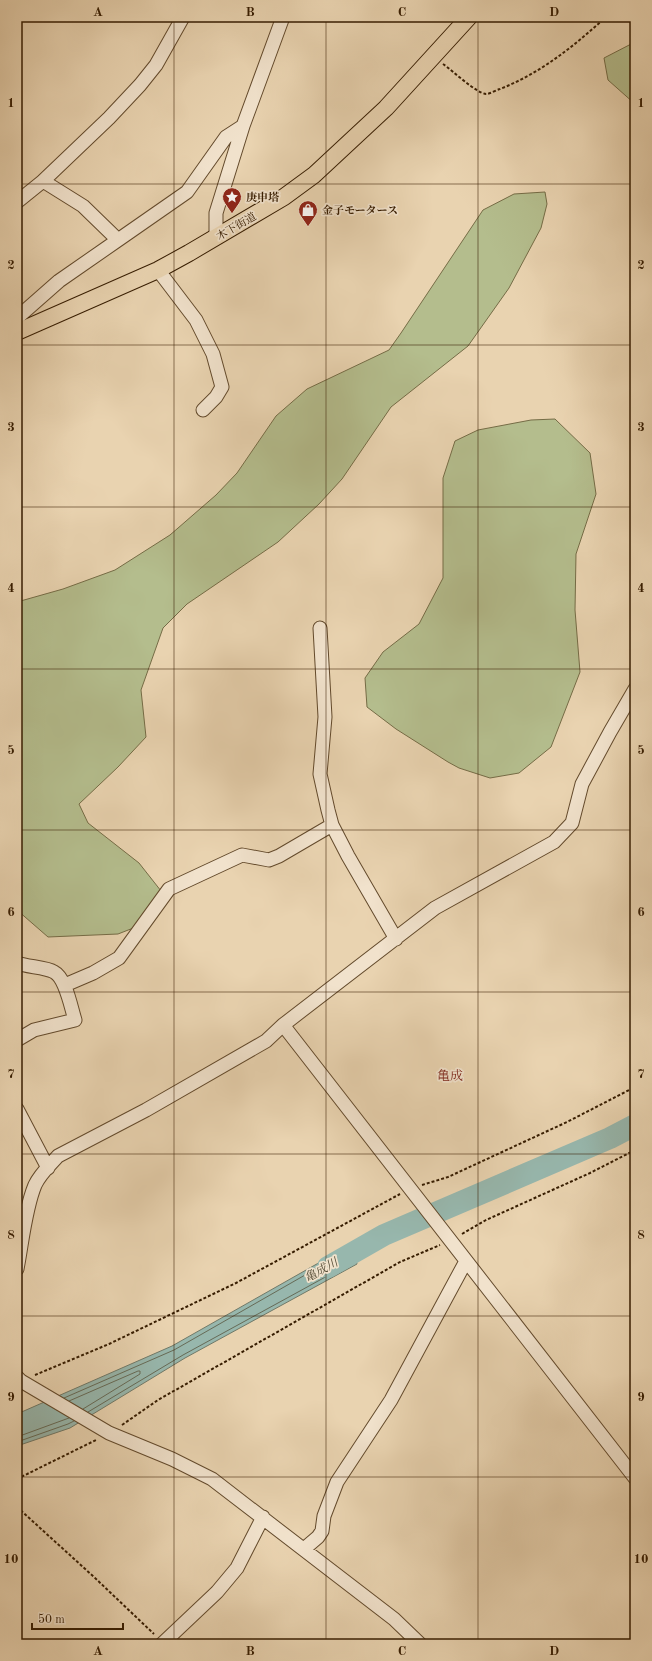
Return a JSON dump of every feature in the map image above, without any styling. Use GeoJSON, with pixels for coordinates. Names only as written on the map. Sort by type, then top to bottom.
{"type":"FeatureCollection","features":[{"type":"Feature","properties":{"kind":"main road","name":"木下街道"},"geometry":{"type":"LineString","coordinates":[[17,332],[158,270],[216,238],[284,197],[314,175],[386,108],[469,17]]}},
{"type":"Feature","properties":{"kind":"street"},"geometry":{"type":"LineString","coordinates":[[17,202],[43,181],[109,118],[140,85],[156,65],[183,17]]}},
{"type":"Feature","properties":{"kind":"street"},"geometry":{"type":"LineString","coordinates":[[216,238],[216,213],[243,126],[283,17]]}},
{"type":"Feature","properties":{"kind":"street"},"geometry":{"type":"LineString","coordinates":[[17,318],[59,281],[187,192],[226,137],[243,126]]}},
{"type":"Feature","properties":{"kind":"street"},"geometry":{"type":"LineString","coordinates":[[43,181],[83,206],[118,240]]}},
{"type":"Feature","properties":{"kind":"street"},"geometry":{"type":"LineString","coordinates":[[158,270],[196,320],[213,354],[222,387],[216,397],[203,410]]}},
{"type":"Feature","properties":{"kind":"street"},"geometry":{"type":"LineString","coordinates":[[320,628],[325,717],[320,774],[332,825],[348,856],[396,939]]}},
{"type":"Feature","properties":{"kind":"street"},"geometry":{"type":"LineString","coordinates":[[17,1269],[26,1217],[36,1185],[58,1156],[146,1110],[266,1041],[283,1025],[435,908],[554,842],[572,823],[582,784],[635,689]]}},
{"type":"Feature","properties":{"kind":"street"},"geometry":{"type":"LineString","coordinates":[[65,985],[92,973],[119,958],[169,889],[242,855],[269,860],[332,825]]}},
{"type":"Feature","properties":{"kind":"street"},"geometry":{"type":"LineString","coordinates":[[17,963],[54,972],[65,985],[75,1020],[34,1030],[17,1040]]}},
{"type":"Feature","properties":{"kind":"street"},"geometry":{"type":"LineString","coordinates":[[283,1025],[635,1478]]}},
{"type":"Feature","properties":{"kind":"street"},"geometry":{"type":"LineString","coordinates":[[17,1109],[48,1168]]}},
{"type":"Feature","properties":{"kind":"street"},"geometry":{"type":"LineString","coordinates":[[304,1549],[318,1537],[322,1531],[324,1516],[337,1482],[391,1400],[466,1261]]}},
{"type":"Feature","properties":{"kind":"street"},"geometry":{"type":"LineString","coordinates":[[23,1382],[109,1433],[172,1459],[212,1479],[394,1619],[420,1644]]}},
{"type":"Feature","properties":{"kind":"street"},"geometry":{"type":"LineString","coordinates":[[163,1643],[217,1592],[237,1568],[263,1517]]}},
{"type":"Feature","properties":{"kind":"path"},"geometry":{"type":"LineString","coordinates":[[433,57],[460,76],[476,91],[487,94],[520,81],[566,51],[606,17]]}},
{"type":"Feature","properties":{"kind":"path"},"geometry":{"type":"LineString","coordinates":[[23,1382],[50,1368],[109,1344],[236,1283],[410,1189],[448,1177],[567,1122],[635,1086]]}},
{"type":"Feature","properties":{"kind":"path"},"geometry":{"type":"LineString","coordinates":[[17,1479],[109,1433],[158,1400],[400,1262],[451,1240],[486,1220],[590,1173],[635,1150]]}},
{"type":"Feature","properties":{"kind":"path"},"geometry":{"type":"LineString","coordinates":[[17,1507],[94,1577],[163,1643]]}},
{"type":"Feature","properties":{"kind":"green space"},"geometry":{"type":"Polygon","coordinates":[[[635,42],[635,104],[608,80],[604,58],[635,42]]]}},
{"type":"Feature","properties":{"kind":"green space"},"geometry":{"type":"Polygon","coordinates":[[[545,192],[547,204],[541,228],[509,288],[468,346],[391,407],[342,479],[319,504],[278,542],[187,604],[163,628],[141,690],[146,737],[118,767],[79,804],[88,823],[139,863],[165,896],[141,925],[118,934],[48,937],[17,910],[17,602],[63,589],[115,570],[170,535],[216,495],[237,473],[276,416],[307,389],[389,350],[483,210],[514,194],[545,192]]]}},
{"type":"Feature","properties":{"kind":"green space"},"geometry":{"type":"Polygon","coordinates":[[[555,419],[590,453],[596,494],[576,554],[575,610],[580,672],[551,747],[519,773],[490,778],[459,768],[448,762],[396,729],[367,707],[365,678],[383,652],[419,624],[443,578],[443,478],[455,441],[478,430],[531,420],[555,419]]]}},
{"type":"Feature","properties":{"kind":"water"},"geometry":{"type":"Polygon","coordinates":[[[352,1244],[357,1264],[185,1358],[70,1428],[17,1446],[17,1414],[172,1346],[352,1244]]]}},
{"type":"Feature","properties":{"kind":"waterway","name":"亀成川"},"geometry":{"type":"LineString","coordinates":[[328,1267],[384,1235],[610,1138],[635,1125]]}},
{"type":"Feature","properties":{"kind":"place","name":"庚申塔"},"geometry":{"type":"Point","coordinates":[232,214]}},
{"type":"Feature","properties":{"kind":"place","name":"金子モータース"},"geometry":{"type":"Point","coordinates":[308,227]}},
{"type":"Feature","properties":{"kind":"district","name":"亀成"},"geometry":{"type":"Point","coordinates":[450,1075]}}]}
